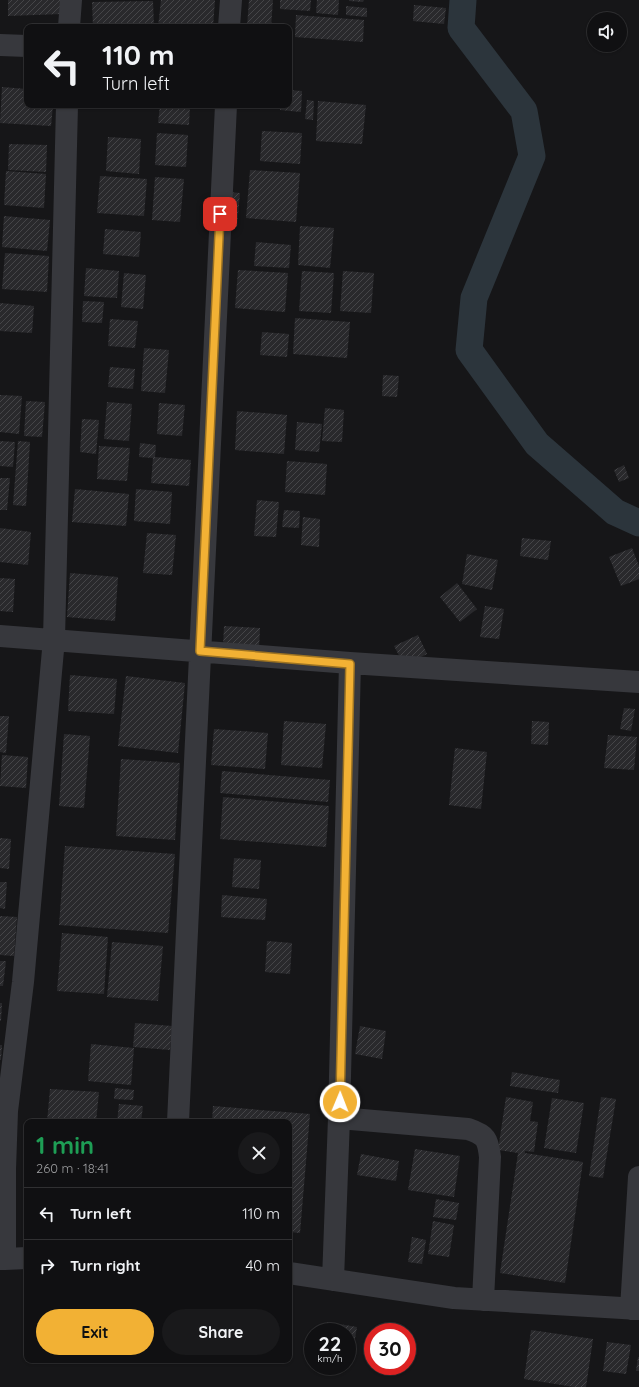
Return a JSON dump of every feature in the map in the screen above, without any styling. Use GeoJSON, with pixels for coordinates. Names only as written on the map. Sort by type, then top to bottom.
{"type":"FeatureCollection","features":[{"type":"Feature","properties":{"kind":"street"},"geometry":{"type":"LineString","coordinates":[[69,24],[70,0]]}},
{"type":"Feature","properties":{"kind":"street"},"geometry":{"type":"LineString","coordinates":[[230,24],[231,0]]}},
{"type":"Feature","properties":{"kind":"street"},"geometry":{"type":"LineString","coordinates":[[0,45],[24,46]]}},
{"type":"Feature","properties":{"kind":"street"},"geometry":{"type":"LineString","coordinates":[[24,1258],[3,1259],[7,1111],[23,982],[54,639],[67,108]]}},
{"type":"Feature","properties":{"kind":"street"},"geometry":{"type":"LineString","coordinates":[[178,1119],[226,108]]}},
{"type":"Feature","properties":{"kind":"street"},"geometry":{"type":"LineString","coordinates":[[0,636],[54,639],[350,664],[639,682]]}},
{"type":"Feature","properties":{"kind":"street"},"geometry":{"type":"LineString","coordinates":[[332,1280],[339,1118],[350,664]]}},
{"type":"Feature","properties":{"kind":"street"},"geometry":{"type":"LineString","coordinates":[[339,1118],[468,1129],[481,1134],[488,1142],[490,1157],[483,1300]]}},
{"type":"Feature","properties":{"kind":"street"},"geometry":{"type":"LineString","coordinates":[[292,1273],[454,1298],[635,1309],[639,1177]]}},
{"type":"Feature","properties":{"kind":"building"},"geometry":{"type":"Polygon","coordinates":[[[8,0],[61,0],[62,14],[8,16],[8,0]]]}},
{"type":"Feature","properties":{"kind":"building"},"geometry":{"type":"Polygon","coordinates":[[[161,0],[215,0],[213,24],[158,24],[161,0]]]}},
{"type":"Feature","properties":{"kind":"building"},"geometry":{"type":"Polygon","coordinates":[[[249,0],[273,0],[271,24],[247,24],[249,0]]]}},
{"type":"Feature","properties":{"kind":"building"},"geometry":{"type":"Polygon","coordinates":[[[280,0],[311,0],[310,11],[280,9],[280,0]]]}},
{"type":"Feature","properties":{"kind":"building"},"geometry":{"type":"Polygon","coordinates":[[[317,0],[339,0],[338,15],[316,13],[317,0]]]}},
{"type":"Feature","properties":{"kind":"building"},"geometry":{"type":"Polygon","coordinates":[[[349,0],[364,0],[363,2],[349,0]]]}},
{"type":"Feature","properties":{"kind":"building"},"geometry":{"type":"Polygon","coordinates":[[[153,1],[154,24],[93,24],[92,2],[153,1]]]}},
{"type":"Feature","properties":{"kind":"building"},"geometry":{"type":"Polygon","coordinates":[[[414,5],[446,8],[444,24],[413,21],[414,5]]]}},
{"type":"Feature","properties":{"kind":"building"},"geometry":{"type":"Polygon","coordinates":[[[346,6],[367,8],[367,17],[346,15],[346,6]]]}},
{"type":"Feature","properties":{"kind":"building"},"geometry":{"type":"Polygon","coordinates":[[[296,15],[364,20],[363,42],[295,37],[296,15]]]}},
{"type":"Feature","properties":{"kind":"building"},"geometry":{"type":"Polygon","coordinates":[[[2,87],[24,89],[24,108],[53,108],[51,126],[0,123],[2,87]]]}},
{"type":"Feature","properties":{"kind":"building"},"geometry":{"type":"Polygon","coordinates":[[[292,90],[302,91],[301,112],[280,110],[280,108],[292,108],[292,90]]]}},
{"type":"Feature","properties":{"kind":"building"},"geometry":{"type":"Polygon","coordinates":[[[307,100],[314,101],[313,120],[305,119],[307,100]]]}},
{"type":"Feature","properties":{"kind":"building"},"geometry":{"type":"Polygon","coordinates":[[[318,101],[366,105],[362,144],[316,141],[318,101]]]}},
{"type":"Feature","properties":{"kind":"building"},"geometry":{"type":"Polygon","coordinates":[[[160,108],[190,108],[189,125],[158,123],[160,108]]]}},
{"type":"Feature","properties":{"kind":"building"},"geometry":{"type":"Polygon","coordinates":[[[262,131],[302,133],[300,164],[260,161],[262,131]]]}},
{"type":"Feature","properties":{"kind":"building"},"geometry":{"type":"Polygon","coordinates":[[[157,133],[188,135],[186,167],[155,165],[157,133]]]}},
{"type":"Feature","properties":{"kind":"building"},"geometry":{"type":"Polygon","coordinates":[[[108,137],[141,139],[139,174],[106,171],[108,137]]]}},
{"type":"Feature","properties":{"kind":"building"},"geometry":{"type":"Polygon","coordinates":[[[9,144],[47,145],[46,172],[8,170],[9,144]]]}},
{"type":"Feature","properties":{"kind":"building"},"geometry":{"type":"Polygon","coordinates":[[[250,170],[300,173],[296,222],[246,218],[250,170]]]}},
{"type":"Feature","properties":{"kind":"building"},"geometry":{"type":"Polygon","coordinates":[[[6,171],[46,174],[44,208],[4,205],[6,171]]]}},
{"type":"Feature","properties":{"kind":"building"},"geometry":{"type":"Polygon","coordinates":[[[100,176],[147,179],[144,216],[97,213],[100,176]]]}},
{"type":"Feature","properties":{"kind":"building"},"geometry":{"type":"Polygon","coordinates":[[[155,177],[184,179],[180,222],[152,220],[155,177]]]}},
{"type":"Feature","properties":{"kind":"building"},"geometry":{"type":"Polygon","coordinates":[[[228,192],[240,193],[237,227],[225,227],[228,192]]]}},
{"type":"Feature","properties":{"kind":"building"},"geometry":{"type":"Polygon","coordinates":[[[4,216],[50,220],[47,251],[2,247],[4,216]]]}},
{"type":"Feature","properties":{"kind":"building"},"geometry":{"type":"Polygon","coordinates":[[[300,226],[334,228],[330,268],[298,265],[300,226]]]}},
{"type":"Feature","properties":{"kind":"building"},"geometry":{"type":"Polygon","coordinates":[[[105,229],[141,232],[139,257],[103,254],[105,229]]]}},
{"type":"Feature","properties":{"kind":"building"},"geometry":{"type":"Polygon","coordinates":[[[256,242],[291,245],[289,268],[254,266],[256,242]]]}},
{"type":"Feature","properties":{"kind":"building"},"geometry":{"type":"Polygon","coordinates":[[[5,253],[49,256],[47,292],[2,289],[5,253]]]}},
{"type":"Feature","properties":{"kind":"building"},"geometry":{"type":"Polygon","coordinates":[[[86,268],[119,271],[117,298],[84,296],[86,268]]]}},
{"type":"Feature","properties":{"kind":"building"},"geometry":{"type":"Polygon","coordinates":[[[238,270],[288,273],[285,312],[235,308],[238,270]]]}},
{"type":"Feature","properties":{"kind":"building"},"geometry":{"type":"Polygon","coordinates":[[[302,271],[334,273],[331,313],[299,311],[302,271]]]}},
{"type":"Feature","properties":{"kind":"building"},"geometry":{"type":"Polygon","coordinates":[[[343,271],[374,273],[371,313],[340,311],[343,271]]]}},
{"type":"Feature","properties":{"kind":"building"},"geometry":{"type":"Polygon","coordinates":[[[124,273],[146,275],[143,309],[121,307],[124,273]]]}},
{"type":"Feature","properties":{"kind":"building"},"geometry":{"type":"Polygon","coordinates":[[[83,301],[104,302],[102,323],[82,322],[83,301]]]}},
{"type":"Feature","properties":{"kind":"building"},"geometry":{"type":"Polygon","coordinates":[[[0,303],[34,306],[32,333],[0,331],[0,303]]]}},
{"type":"Feature","properties":{"kind":"building"},"geometry":{"type":"Polygon","coordinates":[[[295,318],[350,322],[347,358],[293,354],[295,318]]]}},
{"type":"Feature","properties":{"kind":"building"},"geometry":{"type":"Polygon","coordinates":[[[110,319],[138,321],[135,348],[108,346],[110,319]]]}},
{"type":"Feature","properties":{"kind":"building"},"geometry":{"type":"Polygon","coordinates":[[[262,332],[289,334],[287,357],[260,355],[262,332]]]}},
{"type":"Feature","properties":{"kind":"building"},"geometry":{"type":"Polygon","coordinates":[[[144,348],[169,350],[165,393],[141,391],[144,348]]]}},
{"type":"Feature","properties":{"kind":"building"},"geometry":{"type":"Polygon","coordinates":[[[110,367],[135,369],[133,389],[108,387],[110,367]]]}},
{"type":"Feature","properties":{"kind":"building"},"geometry":{"type":"Polygon","coordinates":[[[383,375],[399,376],[397,397],[382,396],[383,375]]]}},
{"type":"Feature","properties":{"kind":"building"},"geometry":{"type":"Polygon","coordinates":[[[0,395],[22,396],[19,434],[0,432],[0,395]]]}},
{"type":"Feature","properties":{"kind":"building"},"geometry":{"type":"Polygon","coordinates":[[[26,401],[45,402],[42,437],[24,436],[26,401]]]}},
{"type":"Feature","properties":{"kind":"building"},"geometry":{"type":"Polygon","coordinates":[[[107,402],[132,404],[129,441],[104,439],[107,402]]]}},
{"type":"Feature","properties":{"kind":"building"},"geometry":{"type":"Polygon","coordinates":[[[159,403],[185,405],[182,436],[157,434],[159,403]]]}},
{"type":"Feature","properties":{"kind":"building"},"geometry":{"type":"Polygon","coordinates":[[[325,408],[344,410],[342,442],[322,441],[325,408]]]}},
{"type":"Feature","properties":{"kind":"building"},"geometry":{"type":"Polygon","coordinates":[[[237,411],[287,415],[284,454],[235,450],[237,411]]]}},
{"type":"Feature","properties":{"kind":"building"},"geometry":{"type":"Polygon","coordinates":[[[82,419],[99,420],[96,454],[80,452],[82,419]]]}},
{"type":"Feature","properties":{"kind":"building"},"geometry":{"type":"Polygon","coordinates":[[[297,422],[322,424],[319,452],[295,450],[297,422]]]}},
{"type":"Feature","properties":{"kind":"building"},"geometry":{"type":"Polygon","coordinates":[[[0,441],[15,442],[13,467],[0,466],[0,441]]]}},
{"type":"Feature","properties":{"kind":"building"},"geometry":{"type":"Polygon","coordinates":[[[18,441],[30,442],[26,506],[13,505],[18,441]]]}},
{"type":"Feature","properties":{"kind":"building"},"geometry":{"type":"Polygon","coordinates":[[[140,443],[156,445],[155,457],[191,460],[189,486],[151,483],[153,458],[139,457],[140,443]]]}},
{"type":"Feature","properties":{"kind":"building"},"geometry":{"type":"Polygon","coordinates":[[[99,446],[130,448],[127,481],[97,479],[99,446]]]}},
{"type":"Feature","properties":{"kind":"building"},"geometry":{"type":"Polygon","coordinates":[[[287,461],[327,464],[325,495],[285,492],[287,461]]]}},
{"type":"Feature","properties":{"kind":"building"},"geometry":{"type":"Polygon","coordinates":[[[624,465],[629,478],[619,482],[614,470],[624,465]]]}},
{"type":"Feature","properties":{"kind":"building"},"geometry":{"type":"Polygon","coordinates":[[[0,478],[10,478],[7,510],[0,510],[0,478]]]}},
{"type":"Feature","properties":{"kind":"building"},"geometry":{"type":"Polygon","coordinates":[[[75,489],[129,494],[126,526],[72,522],[75,489]]]}},
{"type":"Feature","properties":{"kind":"building"},"geometry":{"type":"Polygon","coordinates":[[[136,489],[172,492],[170,524],[134,521],[136,489]]]}},
{"type":"Feature","properties":{"kind":"building"},"geometry":{"type":"Polygon","coordinates":[[[257,500],[279,502],[276,537],[254,536],[257,500]]]}},
{"type":"Feature","properties":{"kind":"building"},"geometry":{"type":"Polygon","coordinates":[[[284,510],[300,511],[299,528],[282,527],[284,510]]]}},
{"type":"Feature","properties":{"kind":"building"},"geometry":{"type":"Polygon","coordinates":[[[303,517],[320,519],[319,547],[301,545],[303,517]]]}},
{"type":"Feature","properties":{"kind":"building"},"geometry":{"type":"Polygon","coordinates":[[[0,528],[31,532],[28,565],[0,562],[0,528]]]}},
{"type":"Feature","properties":{"kind":"building"},"geometry":{"type":"Polygon","coordinates":[[[147,533],[176,535],[172,575],[143,573],[147,533]]]}},
{"type":"Feature","properties":{"kind":"building"},"geometry":{"type":"Polygon","coordinates":[[[522,538],[551,541],[548,560],[520,556],[522,538]]]}},
{"type":"Feature","properties":{"kind":"building"},"geometry":{"type":"Polygon","coordinates":[[[632,548],[639,566],[639,579],[621,586],[609,557],[632,548]]]}},
{"type":"Feature","properties":{"kind":"building"},"geometry":{"type":"Polygon","coordinates":[[[467,554],[498,560],[492,590],[462,584],[467,554]]]}},
{"type":"Feature","properties":{"kind":"building"},"geometry":{"type":"Polygon","coordinates":[[[70,573],[118,577],[115,621],[67,617],[70,573]]]}},
{"type":"Feature","properties":{"kind":"building"},"geometry":{"type":"Polygon","coordinates":[[[0,578],[15,579],[13,612],[0,611],[0,578]]]}},
{"type":"Feature","properties":{"kind":"building"},"geometry":{"type":"Polygon","coordinates":[[[457,583],[477,609],[460,622],[440,597],[457,583]]]}},
{"type":"Feature","properties":{"kind":"building"},"geometry":{"type":"Polygon","coordinates":[[[485,606],[504,609],[499,639],[480,637],[485,606]]]}},
{"type":"Feature","properties":{"kind":"building"},"geometry":{"type":"Polygon","coordinates":[[[224,626],[260,628],[259,650],[223,647],[224,626]]]}},
{"type":"Feature","properties":{"kind":"building"},"geometry":{"type":"Polygon","coordinates":[[[418,635],[427,654],[404,665],[394,646],[418,635]]]}},
{"type":"Feature","properties":{"kind":"building"},"geometry":{"type":"Polygon","coordinates":[[[70,675],[117,679],[114,714],[68,711],[70,675]]]}},
{"type":"Feature","properties":{"kind":"building"},"geometry":{"type":"Polygon","coordinates":[[[126,676],[185,683],[178,753],[118,746],[126,676]]]}},
{"type":"Feature","properties":{"kind":"building"},"geometry":{"type":"Polygon","coordinates":[[[624,708],[635,709],[631,731],[620,729],[624,708]]]}},
{"type":"Feature","properties":{"kind":"building"},"geometry":{"type":"Polygon","coordinates":[[[0,716],[9,716],[6,753],[0,752],[0,716]]]}},
{"type":"Feature","properties":{"kind":"building"},"geometry":{"type":"Polygon","coordinates":[[[284,721],[326,724],[322,768],[281,765],[284,721]]]}},
{"type":"Feature","properties":{"kind":"building"},"geometry":{"type":"Polygon","coordinates":[[[532,721],[549,722],[548,745],[531,744],[532,721]]]}},
{"type":"Feature","properties":{"kind":"building"},"geometry":{"type":"Polygon","coordinates":[[[214,729],[268,733],[265,769],[211,765],[214,729]]]}},
{"type":"Feature","properties":{"kind":"building"},"geometry":{"type":"Polygon","coordinates":[[[64,734],[90,736],[84,808],[59,806],[64,734]]]}},
{"type":"Feature","properties":{"kind":"building"},"geometry":{"type":"Polygon","coordinates":[[[608,735],[637,737],[634,770],[604,768],[608,735]]]}},
{"type":"Feature","properties":{"kind":"building"},"geometry":{"type":"Polygon","coordinates":[[[455,748],[487,752],[481,809],[449,805],[455,748]]]}},
{"type":"Feature","properties":{"kind":"building"},"geometry":{"type":"Polygon","coordinates":[[[2,755],[28,757],[26,788],[0,786],[2,755]]]}},
{"type":"Feature","properties":{"kind":"building"},"geometry":{"type":"Polygon","coordinates":[[[121,759],[180,763],[175,840],[116,836],[121,759]]]}},
{"type":"Feature","properties":{"kind":"building"},"geometry":{"type":"Polygon","coordinates":[[[222,771],[330,780],[328,802],[220,793],[222,771]]]}},
{"type":"Feature","properties":{"kind":"building"},"geometry":{"type":"Polygon","coordinates":[[[223,797],[329,806],[326,847],[220,839],[223,797]]]}},
{"type":"Feature","properties":{"kind":"building"},"geometry":{"type":"Polygon","coordinates":[[[0,838],[11,839],[9,869],[0,868],[0,838]]]}},
{"type":"Feature","properties":{"kind":"building"},"geometry":{"type":"Polygon","coordinates":[[[65,846],[175,854],[168,933],[59,925],[65,846]]]}},
{"type":"Feature","properties":{"kind":"building"},"geometry":{"type":"Polygon","coordinates":[[[234,858],[261,860],[259,889],[232,887],[234,858]]]}},
{"type":"Feature","properties":{"kind":"building"},"geometry":{"type":"Polygon","coordinates":[[[0,882],[7,882],[5,909],[0,908],[0,882]]]}},
{"type":"Feature","properties":{"kind":"building"},"geometry":{"type":"Polygon","coordinates":[[[222,895],[267,899],[265,920],[221,917],[222,895]]]}},
{"type":"Feature","properties":{"kind":"building"},"geometry":{"type":"Polygon","coordinates":[[[0,916],[17,917],[14,956],[0,955],[0,916]]]}},
{"type":"Feature","properties":{"kind":"building"},"geometry":{"type":"Polygon","coordinates":[[[62,933],[108,937],[104,994],[57,991],[62,933]]]}},
{"type":"Feature","properties":{"kind":"building"},"geometry":{"type":"Polygon","coordinates":[[[267,941],[292,943],[290,974],[265,972],[267,941]]]}},
{"type":"Feature","properties":{"kind":"building"},"geometry":{"type":"Polygon","coordinates":[[[112,942],[163,946],[158,1001],[107,997],[112,942]]]}},
{"type":"Feature","properties":{"kind":"building"},"geometry":{"type":"Polygon","coordinates":[[[0,961],[6,961],[3,986],[0,986],[0,961]]]}},
{"type":"Feature","properties":{"kind":"building"},"geometry":{"type":"Polygon","coordinates":[[[0,1003],[2,1003],[1,1021],[0,1021],[0,1003]]]}},
{"type":"Feature","properties":{"kind":"building"},"geometry":{"type":"Polygon","coordinates":[[[135,1023],[172,1026],[170,1050],[133,1047],[135,1023]]]}},
{"type":"Feature","properties":{"kind":"building"},"geometry":{"type":"Polygon","coordinates":[[[360,1026],[386,1031],[382,1059],[355,1054],[360,1026]]]}},
{"type":"Feature","properties":{"kind":"building"},"geometry":{"type":"Polygon","coordinates":[[[91,1044],[134,1048],[131,1085],[88,1081],[91,1044]]]}},
{"type":"Feature","properties":{"kind":"building"},"geometry":{"type":"Polygon","coordinates":[[[0,1045],[2,1045],[1,1060],[0,1060],[0,1045]]]}},
{"type":"Feature","properties":{"kind":"building"},"geometry":{"type":"Polygon","coordinates":[[[512,1072],[560,1080],[558,1093],[510,1086],[512,1072]]]}},
{"type":"Feature","properties":{"kind":"building"},"geometry":{"type":"Polygon","coordinates":[[[115,1088],[134,1090],[133,1100],[114,1099],[115,1088]]]}},
{"type":"Feature","properties":{"kind":"building"},"geometry":{"type":"Polygon","coordinates":[[[50,1089],[99,1092],[96,1119],[47,1119],[50,1089]]]}},
{"type":"Feature","properties":{"kind":"building"},"geometry":{"type":"Polygon","coordinates":[[[506,1097],[533,1102],[530,1121],[538,1122],[534,1152],[525,1151],[525,1153],[583,1162],[565,1283],[500,1273],[518,1153],[498,1150],[506,1097]]]}},
{"type":"Feature","properties":{"kind":"building"},"geometry":{"type":"Polygon","coordinates":[[[601,1097],[616,1099],[603,1178],[589,1176],[601,1097]]]}},
{"type":"Feature","properties":{"kind":"building"},"geometry":{"type":"Polygon","coordinates":[[[552,1098],[584,1103],[576,1153],[544,1148],[552,1098]]]}},
{"type":"Feature","properties":{"kind":"building"},"geometry":{"type":"Polygon","coordinates":[[[119,1104],[143,1106],[141,1119],[117,1119],[119,1104]]]}},
{"type":"Feature","properties":{"kind":"building"},"geometry":{"type":"Polygon","coordinates":[[[213,1106],[310,1114],[300,1233],[292,1232],[292,1119],[212,1119],[213,1106]]]}},
{"type":"Feature","properties":{"kind":"building"},"geometry":{"type":"Polygon","coordinates":[[[415,1149],[460,1156],[454,1197],[408,1190],[415,1149]]]}},
{"type":"Feature","properties":{"kind":"building"},"geometry":{"type":"Polygon","coordinates":[[[361,1154],[399,1161],[396,1181],[357,1175],[361,1154]]]}},
{"type":"Feature","properties":{"kind":"building"},"geometry":{"type":"Polygon","coordinates":[[[436,1199],[459,1203],[456,1220],[433,1217],[436,1199]]]}},
{"type":"Feature","properties":{"kind":"building"},"geometry":{"type":"Polygon","coordinates":[[[433,1221],[454,1225],[449,1257],[428,1254],[433,1221]]]}},
{"type":"Feature","properties":{"kind":"building"},"geometry":{"type":"Polygon","coordinates":[[[412,1237],[426,1240],[422,1264],[408,1262],[412,1237]]]}},
{"type":"Feature","properties":{"kind":"building"},"geometry":{"type":"Polygon","coordinates":[[[531,1330],[593,1339],[586,1387],[574,1387],[524,1379],[531,1330]]]}},
{"type":"Feature","properties":{"kind":"building"},"geometry":{"type":"Polygon","coordinates":[[[607,1342],[631,1345],[626,1374],[603,1371],[607,1342]]]}},
{"type":"Feature","properties":{"kind":"building"},"geometry":{"type":"Polygon","coordinates":[[[638,1357],[639,1371],[636,1371],[638,1357]]]}},
{"type":"Feature","properties":{"kind":"waterway"},"geometry":{"type":"LineString","coordinates":[[463,0],[461,28],[524,111],[532,156],[474,298],[469,350],[537,444],[615,512],[639,523]]}},
{"type":"Feature","properties":{"kind":"route"},"geometry":{"type":"LineString","coordinates":[[220,214],[200,651],[350,664],[340,1102]]}}]}
